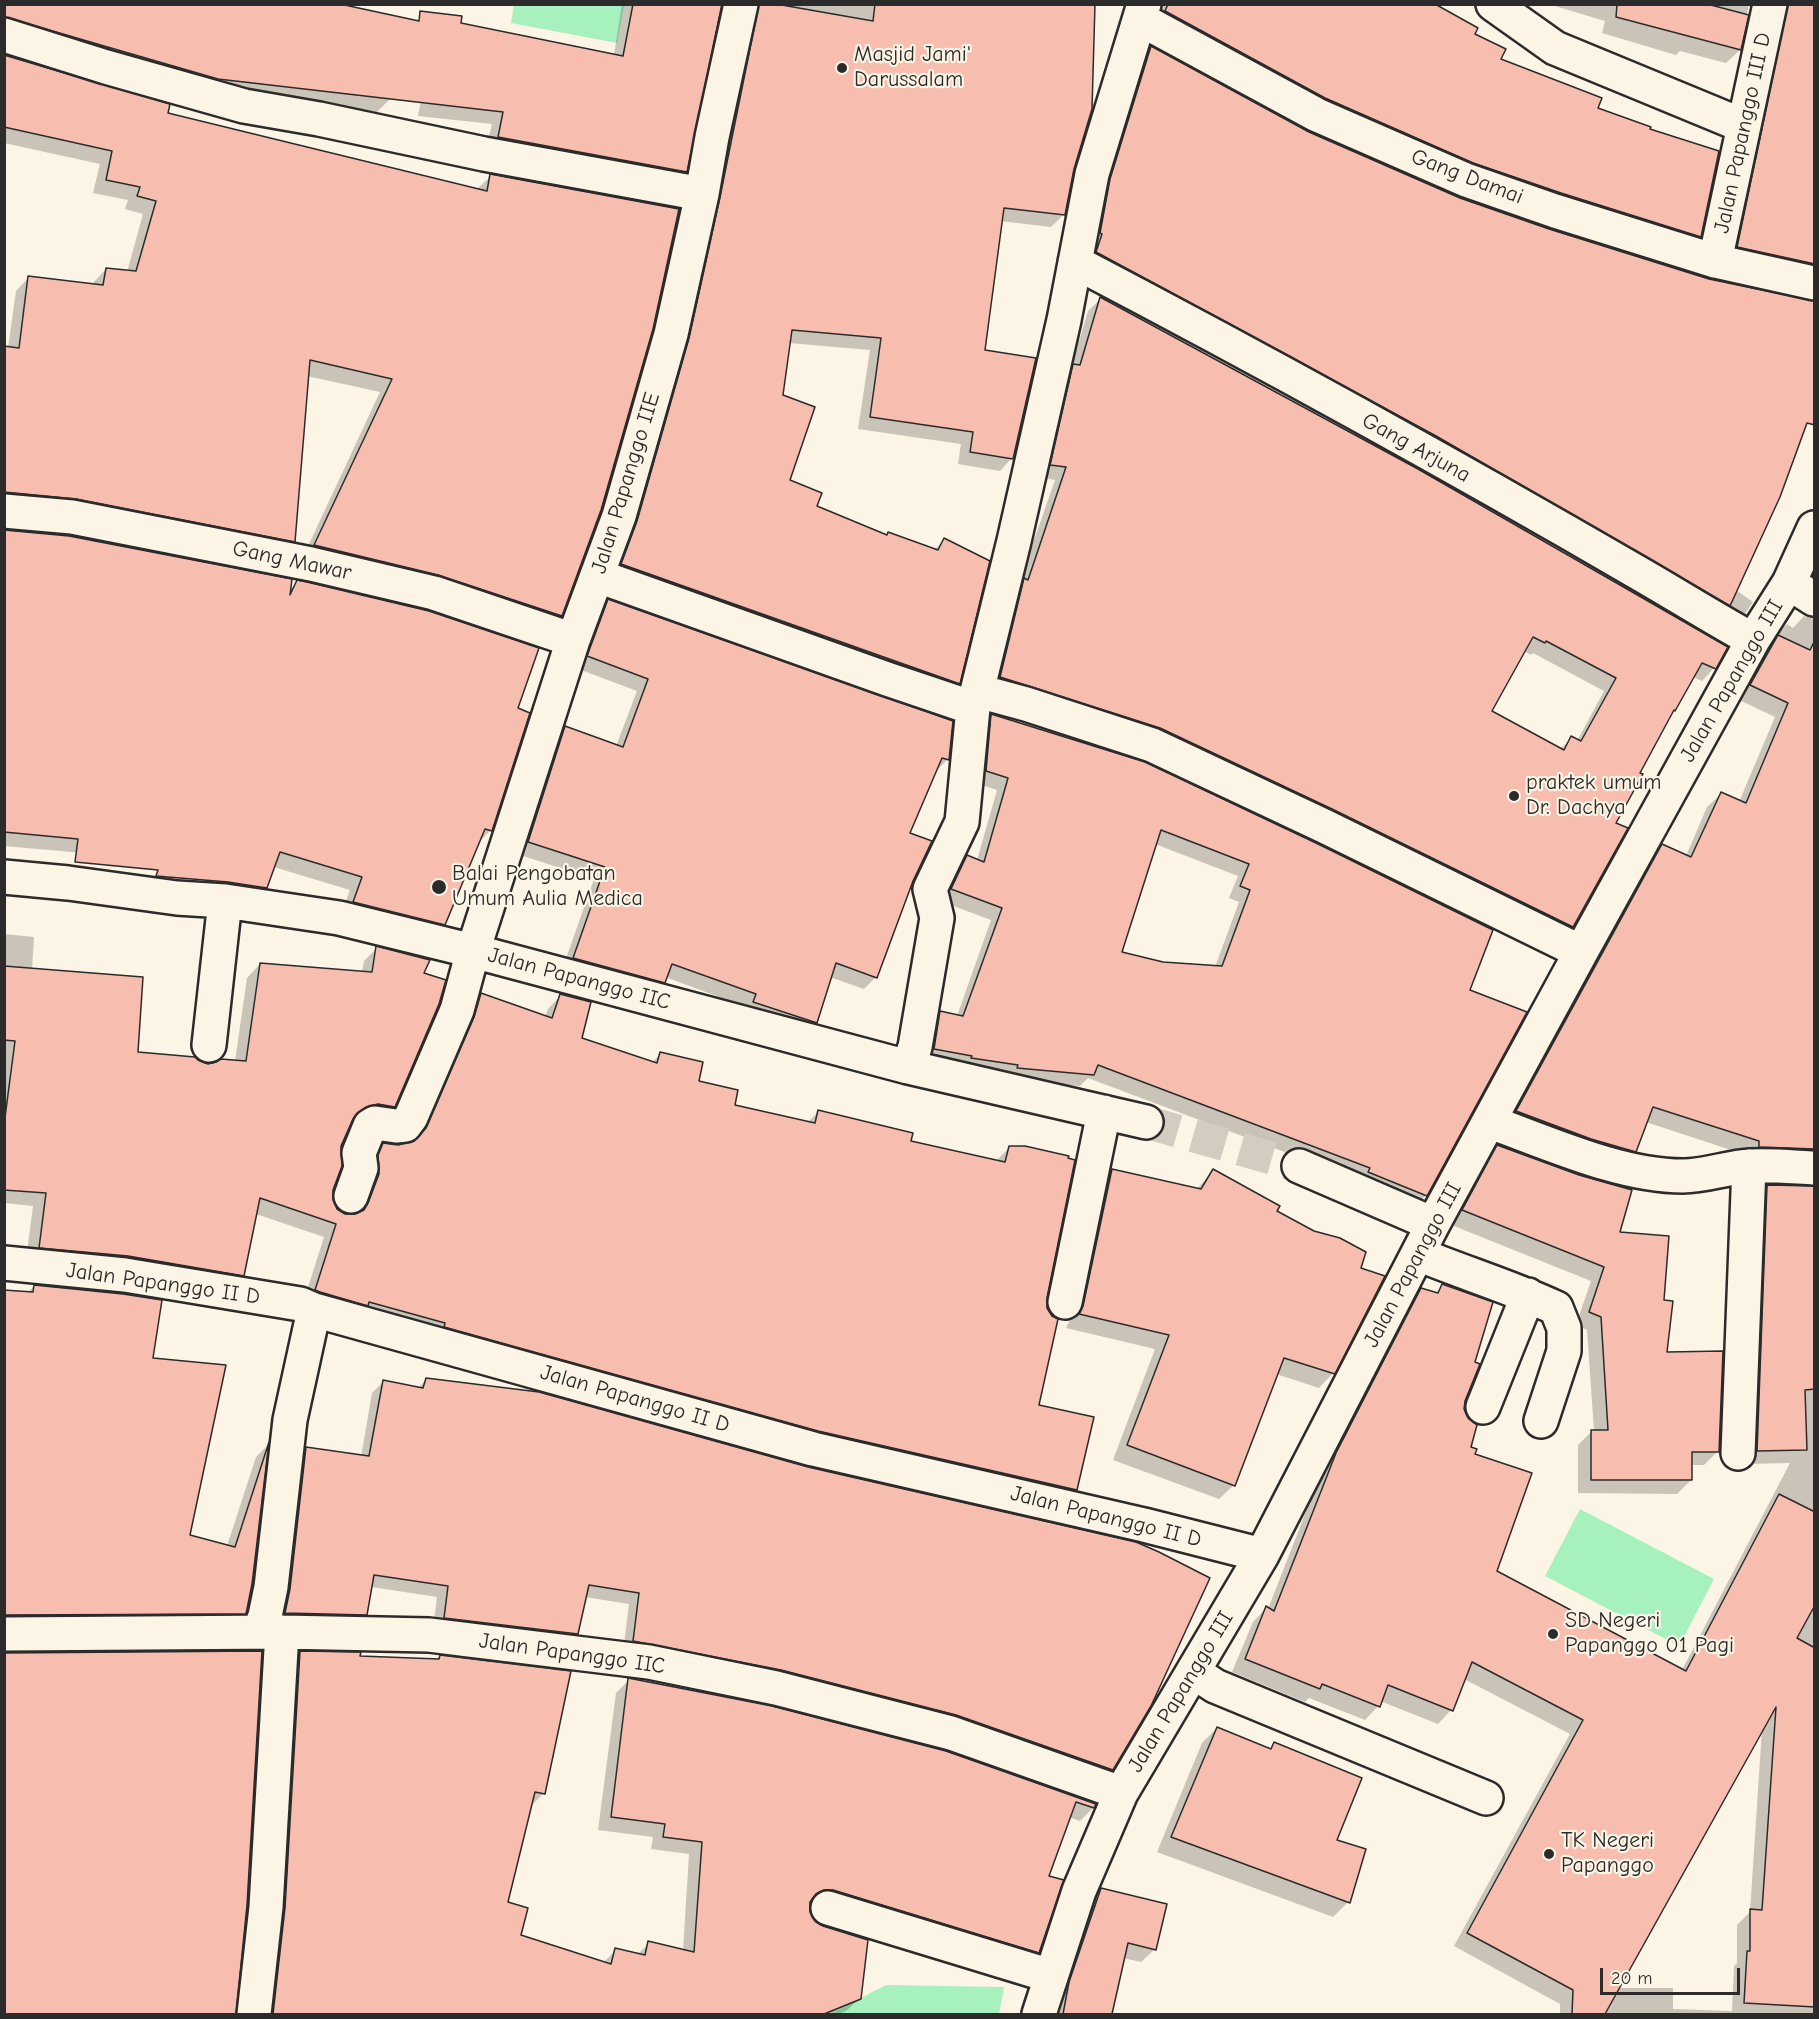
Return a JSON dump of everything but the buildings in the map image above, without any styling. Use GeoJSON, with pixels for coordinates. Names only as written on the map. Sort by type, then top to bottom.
{"type":"FeatureCollection","features":[{"type":"Feature","properties":{"kind":"street","name":"Jalan Papanggo IIE"},"geometry":{"type":"LineString","coordinates":[[351,1196],[361,1168],[359,1153],[370,1126],[375,1123],[405,1125],[411,1117],[457,1010],[473,951],[573,640],[620,516],[670,334],[702,194],[741,4]]}},
{"type":"Feature","properties":{"kind":"street"},"geometry":{"type":"LineString","coordinates":[[1492,4],[1555,48],[1744,126]]}},
{"type":"Feature","properties":{"kind":"street","name":"Jalan Papanggo III D"},"geometry":{"type":"LineString","coordinates":[[1715,261],[1770,4]]}},
{"type":"Feature","properties":{"kind":"street"},"geometry":{"type":"LineString","coordinates":[[908,1067],[915,1047],[937,918],[930,889],[962,822],[975,699],[1017,529],[1064,320],[1092,174],[1142,12]]}},
{"type":"Feature","properties":{"kind":"street","name":"Gang Damai"},"geometry":{"type":"LineString","coordinates":[[1142,12],[1317,115],[1466,180],[1555,211],[1715,261],[1815,283]]}},
{"type":"Feature","properties":{"kind":"street"},"geometry":{"type":"LineString","coordinates":[[4,34],[106,67],[244,106],[319,119],[484,154],[702,194]]}},
{"type":"Feature","properties":{"kind":"street","name":"Gang Arjuna"},"geometry":{"type":"LineString","coordinates":[[1075,262],[1190,322],[1402,440],[1753,640]]}},
{"type":"Feature","properties":{"kind":"street","name":"Gang Mawar"},"geometry":{"type":"LineString","coordinates":[[4,511],[72,517],[378,580],[434,593],[573,640]]}},
{"type":"Feature","properties":{"kind":"street","name":"Jalan Papanggo III"},"geometry":{"type":"LineString","coordinates":[[1039,2014],[1080,1891],[1121,1793],[1262,1555],[1433,1224],[1753,640],[1802,591],[1815,528]]}},
{"type":"Feature","properties":{"kind":"street"},"geometry":{"type":"LineString","coordinates":[[598,576],[887,679],[975,699],[1026,704],[1152,745],[1581,952]]}},
{"type":"Feature","properties":{"kind":"street","name":"Jalan Papanggo IIC"},"geometry":{"type":"LineString","coordinates":[[4,877],[225,902],[339,918],[473,951],[908,1067],[1146,1122]]}},
{"type":"Feature","properties":{"kind":"street"},"geometry":{"type":"LineString","coordinates":[[209,1046],[225,902]]}},
{"type":"Feature","properties":{"kind":"street"},"geometry":{"type":"LineString","coordinates":[[1065,1302],[1104,1112]]}},
{"type":"Feature","properties":{"kind":"street"},"geometry":{"type":"LineString","coordinates":[[1490,1122],[1573,1152],[1645,1171],[1682,1176],[1712,1174],[1749,1166],[1815,1168]]}},
{"type":"Feature","properties":{"kind":"street"},"geometry":{"type":"LineString","coordinates":[[1299,1166],[1433,1224]]}},
{"type":"Feature","properties":{"kind":"street"},"geometry":{"type":"LineString","coordinates":[[1738,1453],[1749,1166]]}},
{"type":"Feature","properties":{"kind":"street"},"geometry":{"type":"LineString","coordinates":[[1418,1254],[1528,1295],[1556,1308],[1564,1328],[1564,1351],[1541,1421]]}},
{"type":"Feature","properties":{"kind":"street","name":"Jalan Papanggo II D"},"geometry":{"type":"LineString","coordinates":[[4,1263],[125,1275],[300,1304],[314,1310],[813,1449],[1133,1522],[1262,1555]]}},
{"type":"Feature","properties":{"kind":"street"},"geometry":{"type":"LineString","coordinates":[[1483,1407],[1528,1295]]}},
{"type":"Feature","properties":{"kind":"street"},"geometry":{"type":"LineString","coordinates":[[254,2014],[266,1907],[271,1632],[265,1616],[290,1420],[314,1310]]}},
{"type":"Feature","properties":{"kind":"street","name":"Jalan Papanggo IIC"},"geometry":{"type":"LineString","coordinates":[[4,1634],[271,1632],[429,1635],[649,1662],[776,1688],[951,1733],[1121,1793]]}},
{"type":"Feature","properties":{"kind":"street"},"geometry":{"type":"LineString","coordinates":[[1194,1672],[1215,1686],[1486,1798]]}},
{"type":"Feature","properties":{"kind":"street"},"geometry":{"type":"LineString","coordinates":[[828,1908],[1051,1976]]}},
{"type":"Feature","properties":{"kind":"green space"},"geometry":{"type":"Polygon","coordinates":[[[514,4],[624,5],[617,43],[511,23],[514,4]]]}},
{"type":"Feature","properties":{"kind":"green space"},"geometry":{"type":"Polygon","coordinates":[[[1580,1509],[1714,1579],[1679,1646],[1545,1576],[1580,1509]]]}},
{"type":"Feature","properties":{"kind":"green space"},"geometry":{"type":"Polygon","coordinates":[[[886,1985],[1004,1987],[999,2014],[830,2014],[886,1985]]]}},
{"type":"Feature","properties":{"kind":"tunnel"},"geometry":{"type":"LineString","coordinates":[[1146,1122],[1299,1166]]}},
{"type":"Feature","properties":{"kind":"place","name":"Masjid Jami' Darussalam"},"geometry":{"type":"Point","coordinates":[842,68]}},
{"type":"Feature","properties":{"kind":"place","name":"praktek umum Dr. Dachya"},"geometry":{"type":"Point","coordinates":[1514,796]}},
{"type":"Feature","properties":{"kind":"place","name":"Balai Pengobatan Umum Aulia Medica"},"geometry":{"type":"Point","coordinates":[439,887]}},
{"type":"Feature","properties":{"kind":"place","name":"SD Negeri Papanggo 01 Pagi"},"geometry":{"type":"Point","coordinates":[1553,1634]}},
{"type":"Feature","properties":{"kind":"place","name":"TK Negeri Papanggo"},"geometry":{"type":"Point","coordinates":[1549,1854]}}]}
